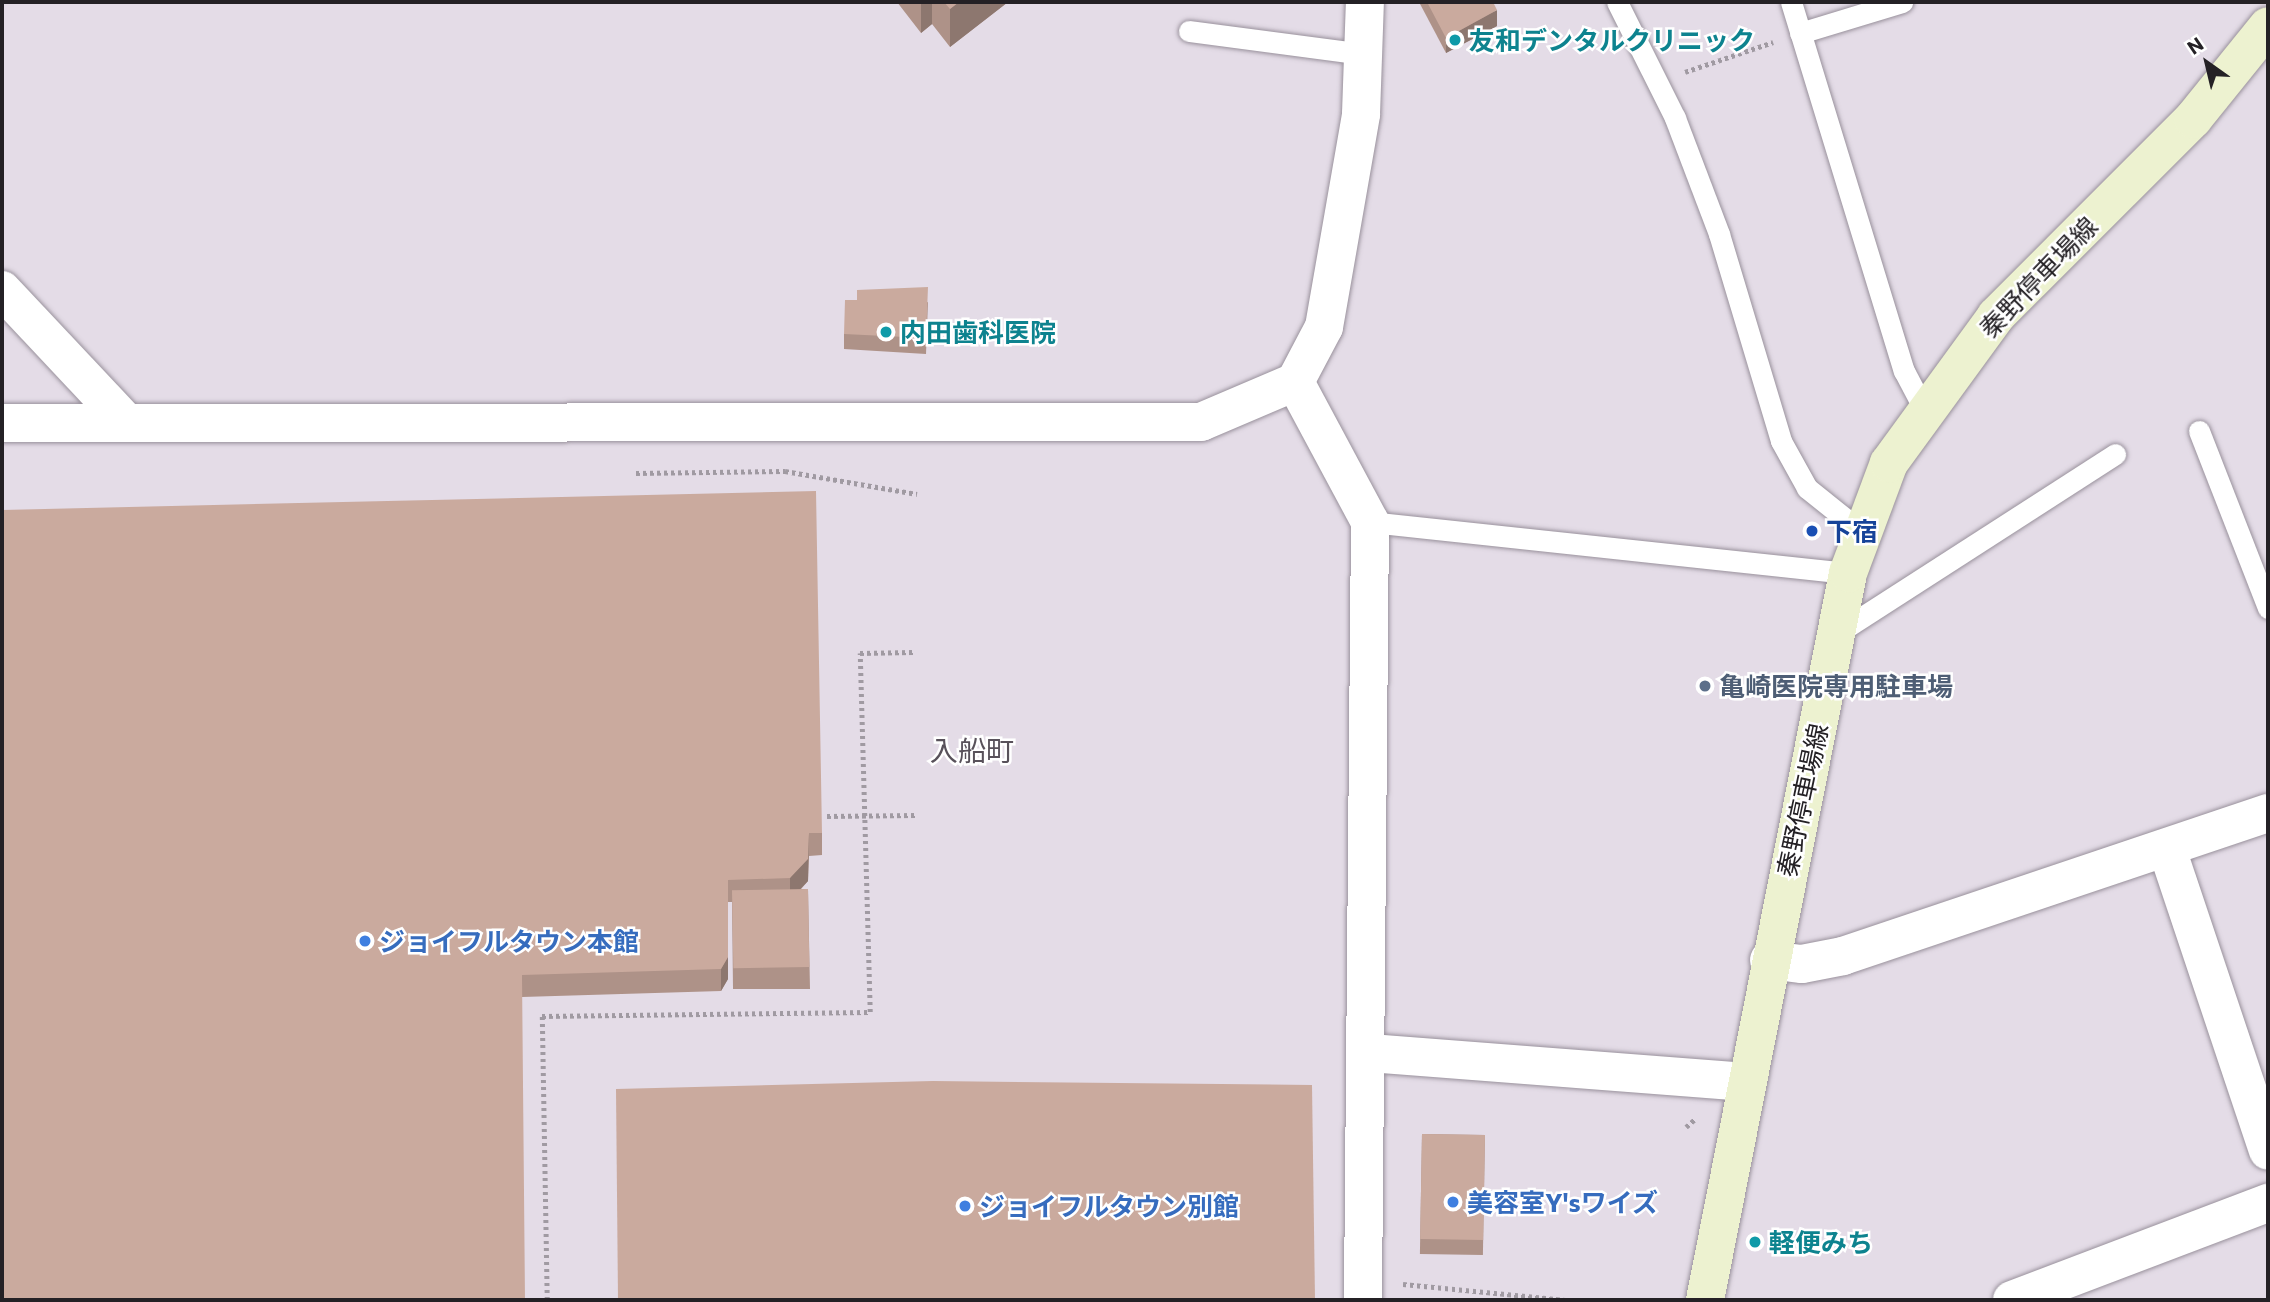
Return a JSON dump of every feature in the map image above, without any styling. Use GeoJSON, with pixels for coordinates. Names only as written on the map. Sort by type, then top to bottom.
{"type":"FeatureCollection","features":[{"type":"Feature","properties":{"kind":"main road","name":"秦野停車場線"},"geometry":{"type":"LineString","coordinates":[[1705,1300],[1769,960],[1848,573],[1889,463],[1924,409],[1996,316],[2193,119],[2268,26]]}},
{"type":"Feature","properties":{"kind":"street"},"geometry":{"type":"LineString","coordinates":[[2,423],[1201,422],[1295,382],[1324,327],[1340,264],[1364,54],[1365,2]]}},
{"type":"Feature","properties":{"kind":"street"},"geometry":{"type":"LineString","coordinates":[[2,289],[125,421]]}},
{"type":"Feature","properties":{"kind":"street"},"geometry":{"type":"LineString","coordinates":[[1295,382],[1370,522],[1369,1053],[1363,1291]]}},
{"type":"Feature","properties":{"kind":"street"},"geometry":{"type":"LineString","coordinates":[[1769,960],[1802,964],[1843,956],[2268,813]]}},
{"type":"Feature","properties":{"kind":"street"},"geometry":{"type":"LineString","coordinates":[[2167,849],[2268,1152]]}},
{"type":"Feature","properties":{"kind":"street"},"geometry":{"type":"LineString","coordinates":[[1369,1053],[1747,1082]]}},
{"type":"Feature","properties":{"kind":"street"},"geometry":{"type":"LineString","coordinates":[[2028,1298],[2268,1203]]}},
{"type":"Feature","properties":{"kind":"lane"},"geometry":{"type":"LineString","coordinates":[[1617,2],[1659,82],[1719,234],[1781,441],[1807,488],[1862,532]]}},
{"type":"Feature","properties":{"kind":"lane"},"geometry":{"type":"LineString","coordinates":[[1791,2],[1904,371],[1924,409]]}},
{"type":"Feature","properties":{"kind":"lane"},"geometry":{"type":"LineString","coordinates":[[1800,33],[1902,2]]}},
{"type":"Feature","properties":{"kind":"lane"},"geometry":{"type":"LineString","coordinates":[[1189,31],[1364,54]]}},
{"type":"Feature","properties":{"kind":"lane"},"geometry":{"type":"LineString","coordinates":[[2199,431],[2268,608]]}},
{"type":"Feature","properties":{"kind":"lane"},"geometry":{"type":"LineString","coordinates":[[1836,634],[2115,454]]}},
{"type":"Feature","properties":{"kind":"lane"},"geometry":{"type":"LineString","coordinates":[[1370,522],[1848,573]]}},
{"type":"Feature","properties":{"kind":"path"},"geometry":{"type":"LineString","coordinates":[[1659,82],[1800,33]]}},
{"type":"Feature","properties":{"kind":"path"},"geometry":{"type":"LineString","coordinates":[[636,473],[785,471],[917,494]]}},
{"type":"Feature","properties":{"kind":"path"},"geometry":{"type":"LineString","coordinates":[[547,1300],[542,1016],[870,1012],[860,653],[913,652]]}},
{"type":"Feature","properties":{"kind":"path"},"geometry":{"type":"LineString","coordinates":[[827,816],[916,815]]}},
{"type":"Feature","properties":{"kind":"path"},"geometry":{"type":"LineString","coordinates":[[1686,1127],[1694,1120]]}},
{"type":"Feature","properties":{"kind":"path"},"geometry":{"type":"LineString","coordinates":[[1363,1291],[1565,1300]]}},
{"type":"Feature","properties":{"kind":"building"},"geometry":{"type":"Polygon","coordinates":[[[944,2],[959,2],[950,9],[944,2]]]}},
{"type":"Feature","properties":{"kind":"building"},"geometry":{"type":"Polygon","coordinates":[[[1427,2],[1493,2],[1497,10],[1446,38],[1427,2]]]}},
{"type":"Feature","properties":{"kind":"building","name":"内田歯科医院"},"geometry":{"type":"Polygon","coordinates":[[[928,287],[926,338],[844,334],[845,300],[857,300],[857,290],[928,287]]]}},
{"type":"Feature","properties":{"kind":"building","name":"ジョイフルタウン本館"},"geometry":{"type":"Polygon","coordinates":[[[816,491],[822,833],[809,833],[808,859],[790,878],[728,880],[728,957],[721,969],[522,975],[525,1300],[2,1300],[2,510],[816,491]]]}},
{"type":"Feature","properties":{"kind":"building"},"geometry":{"type":"Polygon","coordinates":[[[808,889],[809,967],[733,968],[732,890],[808,889]]]}},
{"type":"Feature","properties":{"kind":"building","name":"ジョイフルタウン別館"},"geometry":{"type":"Polygon","coordinates":[[[933,1081],[1312,1085],[1315,1300],[618,1300],[616,1089],[933,1081]]]}},
{"type":"Feature","properties":{"kind":"building","name":"美容室Y'sワイズ"},"geometry":{"type":"Polygon","coordinates":[[[1422,1134],[1485,1135],[1483,1240],[1420,1239],[1422,1134]]]}},
{"type":"Feature","properties":{"kind":"place","name":"友和デンタルクリニック"},"geometry":{"type":"Point","coordinates":[1455,40]}},
{"type":"Feature","properties":{"kind":"place","name":"内田歯科医院"},"geometry":{"type":"Point","coordinates":[886,332]}},
{"type":"Feature","properties":{"kind":"place","name":"下宿"},"geometry":{"type":"Point","coordinates":[1812,531]}},
{"type":"Feature","properties":{"kind":"place","name":"亀崎医院専用駐車場"},"geometry":{"type":"Point","coordinates":[1705,686]}},
{"type":"Feature","properties":{"kind":"place","name":"ジョイフルタウン本館"},"geometry":{"type":"Point","coordinates":[365,941]}},
{"type":"Feature","properties":{"kind":"place","name":"美容室Y'sワイズ"},"geometry":{"type":"Point","coordinates":[1453,1202]}},
{"type":"Feature","properties":{"kind":"place","name":"ジョイフルタウン別館"},"geometry":{"type":"Point","coordinates":[965,1206]}},
{"type":"Feature","properties":{"kind":"place","name":"軽便みち"},"geometry":{"type":"Point","coordinates":[1755,1242]}},
{"type":"Feature","properties":{"kind":"district","name":"入船町"},"geometry":{"type":"Point","coordinates":[972,750]}}]}
